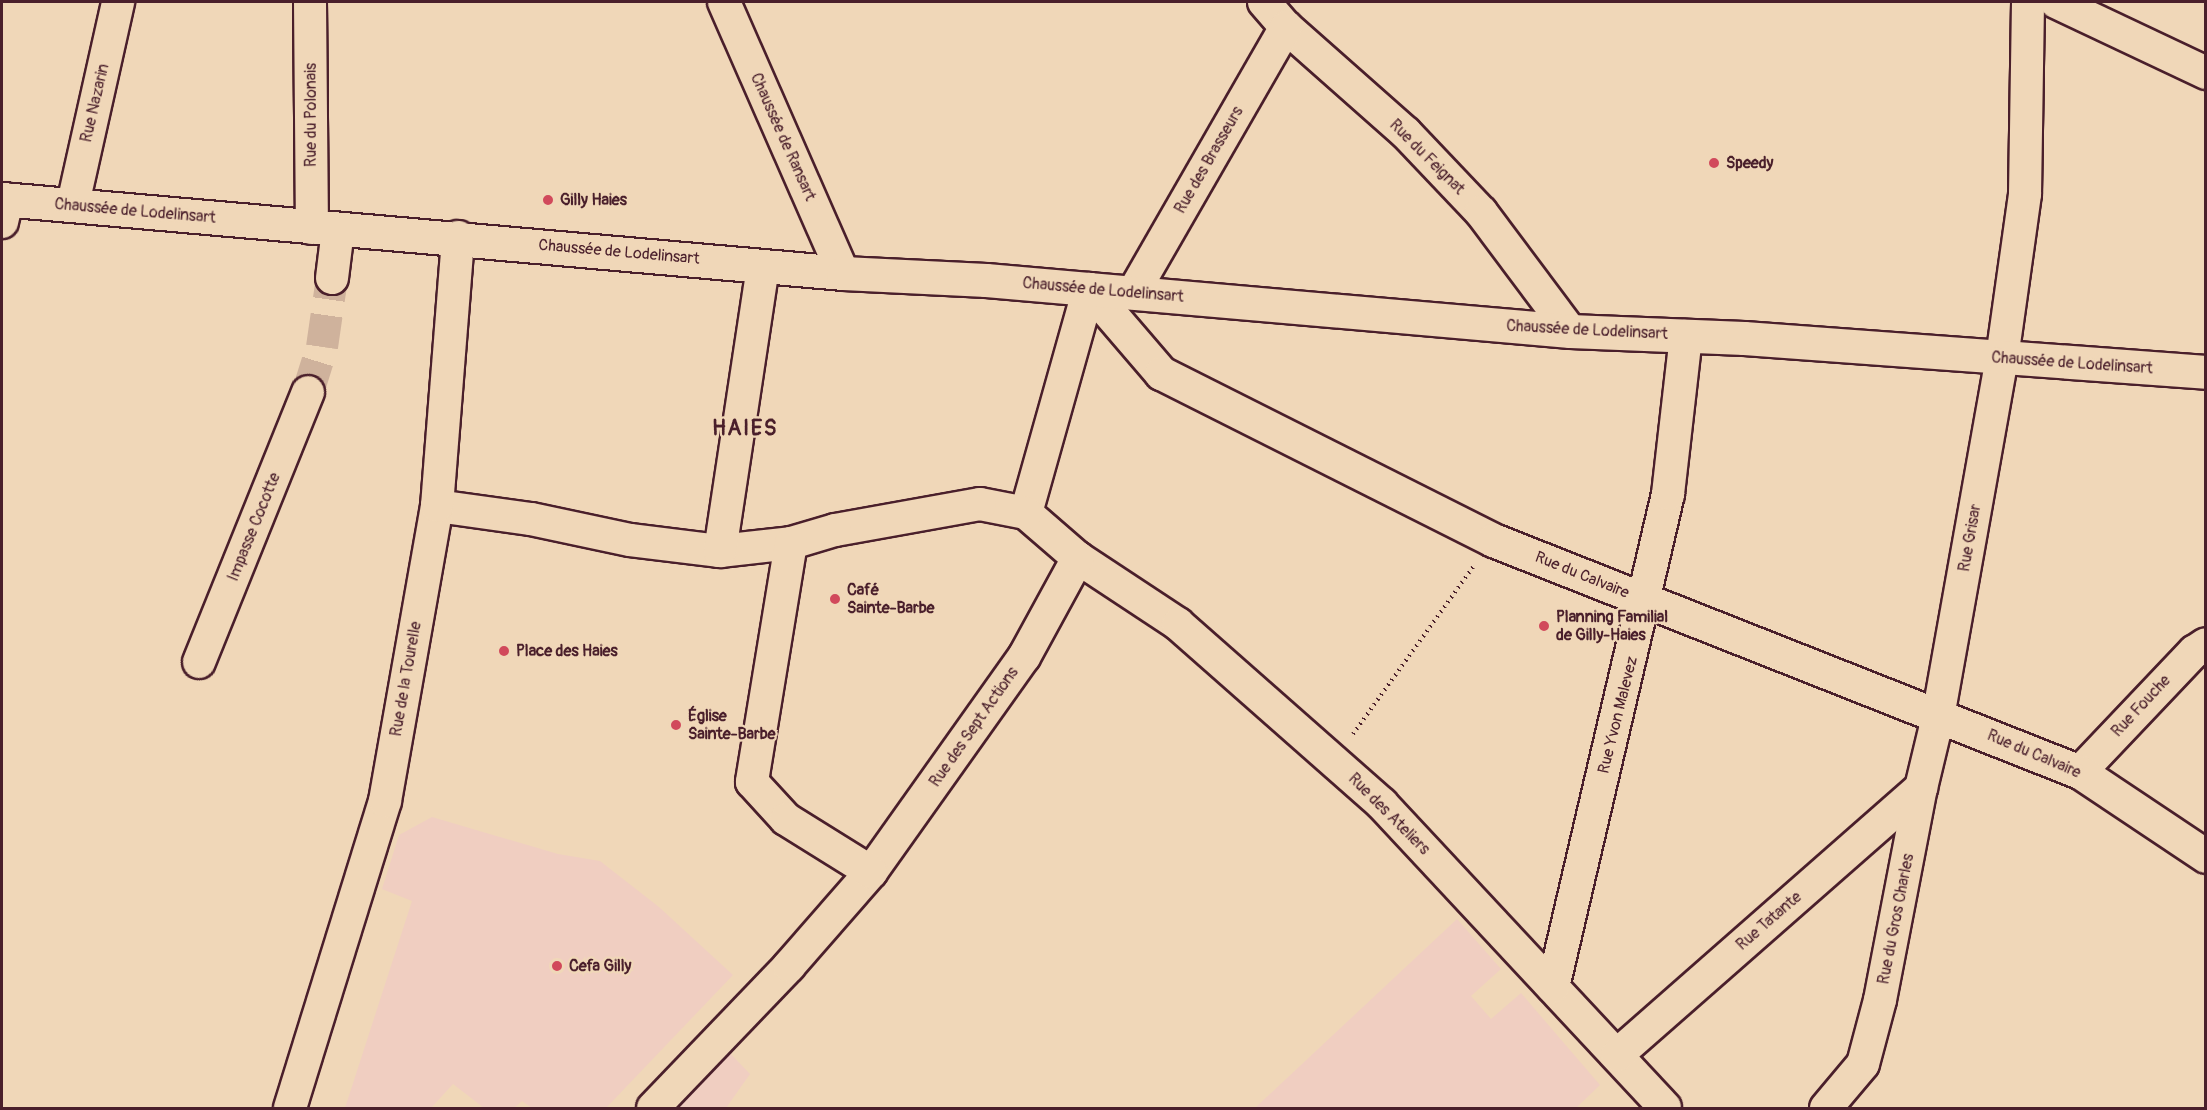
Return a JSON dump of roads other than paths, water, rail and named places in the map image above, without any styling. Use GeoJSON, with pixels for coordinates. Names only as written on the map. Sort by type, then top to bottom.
{"type":"FeatureCollection","features":[{"type":"Feature","properties":{"kind":"main road","name":"Chaussée de Lodelinsart"},"geometry":{"type":"LineString","coordinates":[[3,207],[73,204],[325,229],[458,237],[763,267],[1089,289],[1570,331],[1686,336],[2205,372]]}},
{"type":"Feature","properties":{"kind":"main road","name":"Rue du Calvaire"},"geometry":{"type":"LineString","coordinates":[[1089,289],[1161,373],[1493,540],[2080,772],[2205,856]]}},
{"type":"Feature","properties":{"kind":"street","name":"Rue Nazarin"},"geometry":{"type":"LineString","coordinates":[[73,204],[118,2]]}},
{"type":"Feature","properties":{"kind":"street","name":"Rue du Polonais"},"geometry":{"type":"LineString","coordinates":[[310,2],[325,229]]}},
{"type":"Feature","properties":{"kind":"street","name":"Chaussée de Ransart"},"geometry":{"type":"LineString","coordinates":[[724,2],[843,273]]}},
{"type":"Feature","properties":{"kind":"street","name":"Rue du Feignat"},"geometry":{"type":"LineString","coordinates":[[1264,2],[1286,27],[1406,133],[1481,212],[1570,331]]}},
{"type":"Feature","properties":{"kind":"street","name":"Rue Grisar"},"geometry":{"type":"LineString","coordinates":[[1938,717],[2002,358],[2025,194],[2028,2]]}},
{"type":"Feature","properties":{"kind":"street"},"geometry":{"type":"LineString","coordinates":[[2056,2],[2205,73]]}},
{"type":"Feature","properties":{"kind":"street","name":"Rue des Brasseurs"},"geometry":{"type":"LineString","coordinates":[[1133,293],[1286,27]]}},
{"type":"Feature","properties":{"kind":"street"},"geometry":{"type":"LineString","coordinates":[[325,229],[332,278]]}},
{"type":"Feature","properties":{"kind":"street","name":"Rue de la Tourelle"},"geometry":{"type":"LineString","coordinates":[[290,1108],[385,801],[437,506],[458,237]]}},
{"type":"Feature","properties":{"kind":"street"},"geometry":{"type":"LineString","coordinates":[[720,551],[763,267]]}},
{"type":"Feature","properties":{"kind":"street"},"geometry":{"type":"LineString","coordinates":[[1026,513],[1089,289]]}},
{"type":"Feature","properties":{"kind":"street","name":"Rue Yvon Malevez"},"geometry":{"type":"LineString","coordinates":[[1554,987],[1646,600],[1668,494],[1686,336]]}},
{"type":"Feature","properties":{"kind":"street","name":"Impasse Cocotte"},"geometry":{"type":"LineString","coordinates":[[199,662],[308,392]]}},
{"type":"Feature","properties":{"kind":"street"},"geometry":{"type":"LineString","coordinates":[[437,506],[531,519],[630,540],[720,551],[791,543],[835,530],[980,504],[1026,513],[1078,558]]}},
{"type":"Feature","properties":{"kind":"street"},"geometry":{"type":"LineString","coordinates":[[791,543],[752,782],[786,819],[871,872]]}},
{"type":"Feature","properties":{"kind":"street","name":"Rue des Ateliers"},"geometry":{"type":"LineString","coordinates":[[1078,558],[1178,624],[1382,804],[1665,1108]]}},
{"type":"Feature","properties":{"kind":"street","name":"Rue des Sept Actions"},"geometry":{"type":"LineString","coordinates":[[653,1108],[789,966],[871,872],[1024,657],[1078,558]]}},
{"type":"Feature","properties":{"kind":"street","name":"Rue Fouche"},"geometry":{"type":"LineString","coordinates":[[2080,772],[2186,659],[2205,645]]}},
{"type":"Feature","properties":{"kind":"street","name":"Rue du Gros Charles"},"geometry":{"type":"LineString","coordinates":[[1826,1108],[1863,1064],[1880,1000],[1921,788],[1938,717]]}},
{"type":"Feature","properties":{"kind":"street","name":"Rue Tatante"},"geometry":{"type":"LineString","coordinates":[[1617,1055],[1921,788]]}},
{"type":"Feature","properties":{"kind":"tunnel"},"geometry":{"type":"LineString","coordinates":[[308,392],[322,347],[332,278]]}},
{"type":"Feature","properties":{"kind":"place","name":"Speedy"},"geometry":{"type":"Point","coordinates":[1714,163]}},
{"type":"Feature","properties":{"kind":"place","name":"Gilly Haies"},"geometry":{"type":"Point","coordinates":[548,200]}},
{"type":"Feature","properties":{"kind":"place","name":"Café Sainte-Barbe"},"geometry":{"type":"Point","coordinates":[835,599]}},
{"type":"Feature","properties":{"kind":"place","name":"Planning Familial de Gilly-Haies"},"geometry":{"type":"Point","coordinates":[1544,626]}},
{"type":"Feature","properties":{"kind":"place","name":"Place des Haies"},"geometry":{"type":"Point","coordinates":[504,651]}},
{"type":"Feature","properties":{"kind":"place","name":"Église Sainte-Barbe"},"geometry":{"type":"Point","coordinates":[676,725]}},
{"type":"Feature","properties":{"kind":"place","name":"Cefa Gilly"},"geometry":{"type":"Point","coordinates":[557,966]}},
{"type":"Feature","properties":{"kind":"district","name":"HAIES"},"geometry":{"type":"Point","coordinates":[745,429]}}]}
